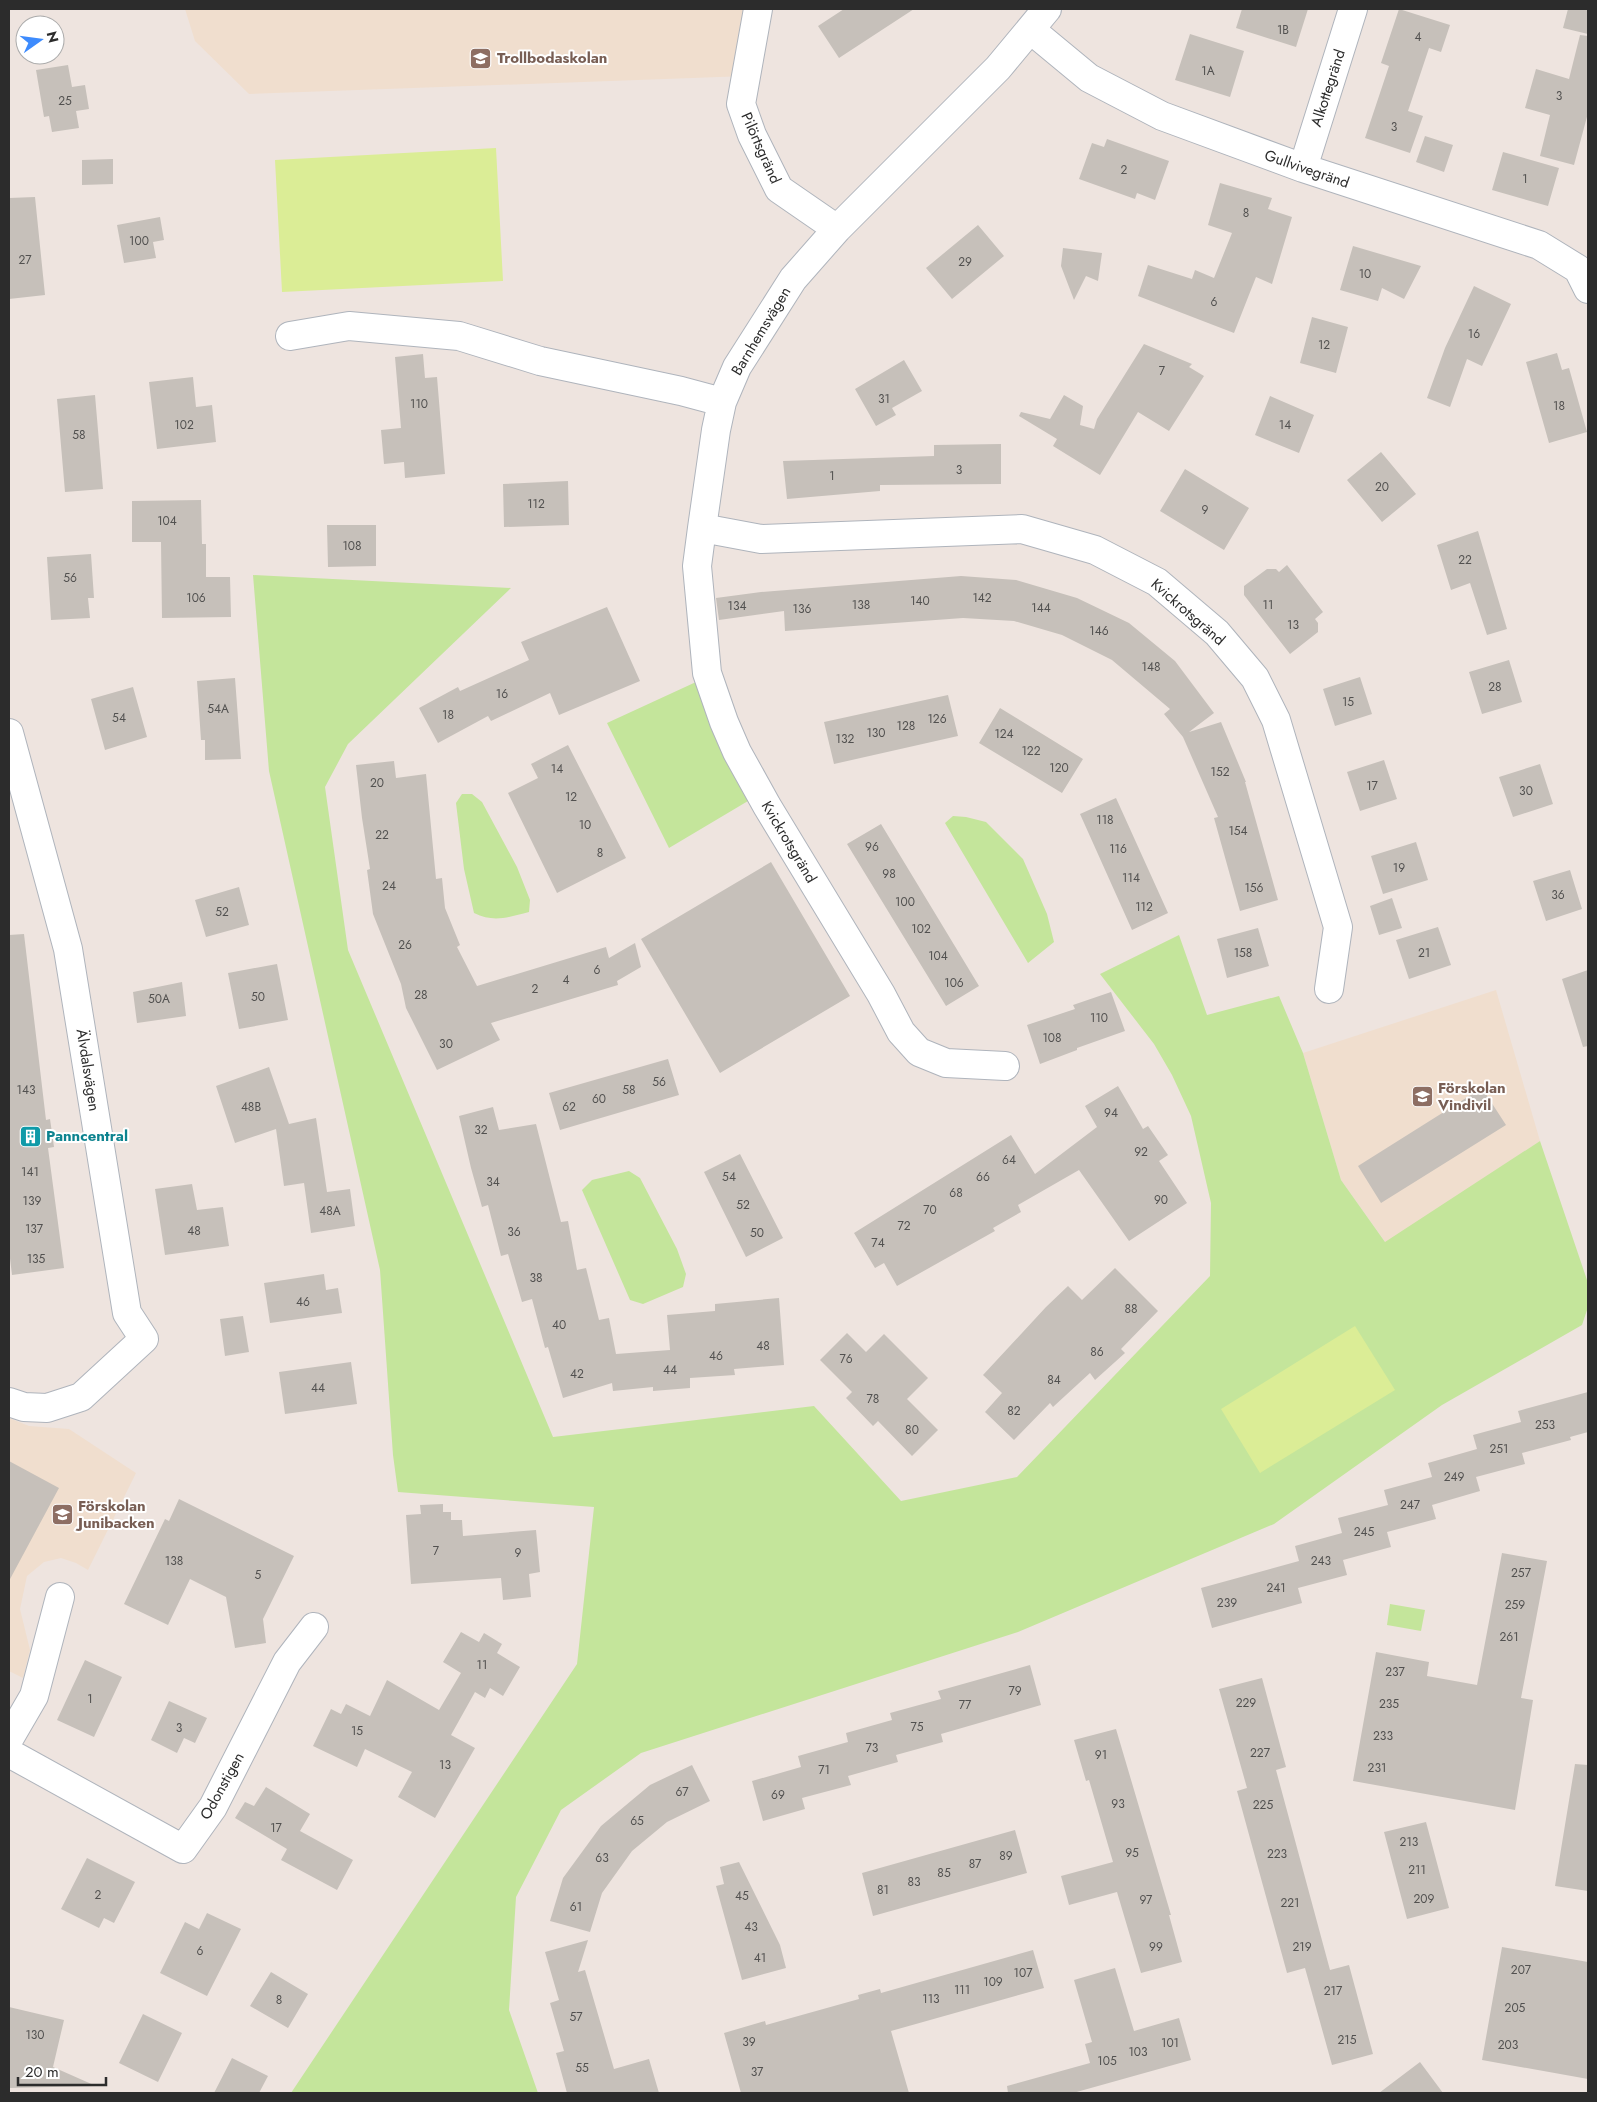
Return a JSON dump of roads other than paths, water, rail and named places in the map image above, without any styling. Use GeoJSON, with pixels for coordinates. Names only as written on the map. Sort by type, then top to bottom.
{"type":"FeatureCollection","features":[{"type":"Feature","properties":{"kind":"street","name":"Pilörtsgränd"},"geometry":{"type":"LineString","coordinates":[[758,9],[741,104],[752,135],[779,188],[837,229]]}},
{"type":"Feature","properties":{"kind":"street","name":"Barnhemsvägen"},"geometry":{"type":"LineString","coordinates":[[722,402],[737,367],[793,279],[837,229],[998,68],[1047,9]]}},
{"type":"Feature","properties":{"kind":"street","name":"Alkottegränd"},"geometry":{"type":"LineString","coordinates":[[1303,168],[1353,9]]}},
{"type":"Feature","properties":{"kind":"street","name":"Gullvivegränd"},"geometry":{"type":"LineString","coordinates":[[1031,30],[1089,78],[1162,116],[1303,168],[1538,245],[1585,272]]}},
{"type":"Feature","properties":{"kind":"street"},"geometry":{"type":"LineString","coordinates":[[290,336],[349,326],[459,336],[540,361],[663,387],[722,402]]}},
{"type":"Feature","properties":{"kind":"street","name":"Kvickrotsgränd"},"geometry":{"type":"LineString","coordinates":[[722,402],[716,430],[697,566],[707,674],[724,722],[737,752],[772,814],[881,994],[901,1032],[919,1052],[946,1063],[1005,1066]]}},
{"type":"Feature","properties":{"kind":"street","name":"Kvickrotsgränd"},"geometry":{"type":"LineString","coordinates":[[702,528],[761,539],[1022,529],[1095,550],[1157,582],[1217,633],[1255,678],[1276,720],[1338,927],[1329,989]]}},
{"type":"Feature","properties":{"kind":"street","name":"Älvdalsvägen"},"geometry":{"type":"LineString","coordinates":[[9,733],[68,949],[127,1313],[144,1338],[81,1397],[46,1408],[24,1407],[9,1402]]}},
{"type":"Feature","properties":{"kind":"street"},"geometry":{"type":"LineString","coordinates":[[9,1739],[34,1696],[60,1597]]}},
{"type":"Feature","properties":{"kind":"street","name":"Odonstigen"},"geometry":{"type":"LineString","coordinates":[[9,1753],[183,1849],[213,1807],[287,1662],[314,1627]]}},
{"type":"Feature","properties":{"kind":"place","name":"Trollbodaskolan"},"geometry":{"type":"Point","coordinates":[481,58]}},
{"type":"Feature","properties":{"kind":"place","name":"Förskolan Vindivil"},"geometry":{"type":"Point","coordinates":[1422,1097]}},
{"type":"Feature","properties":{"kind":"place","name":"Panncentral"},"geometry":{"type":"Point","coordinates":[30,1136]}},
{"type":"Feature","properties":{"kind":"place","name":"Förskolan Junibacken"},"geometry":{"type":"Point","coordinates":[62,1515]}}]}
